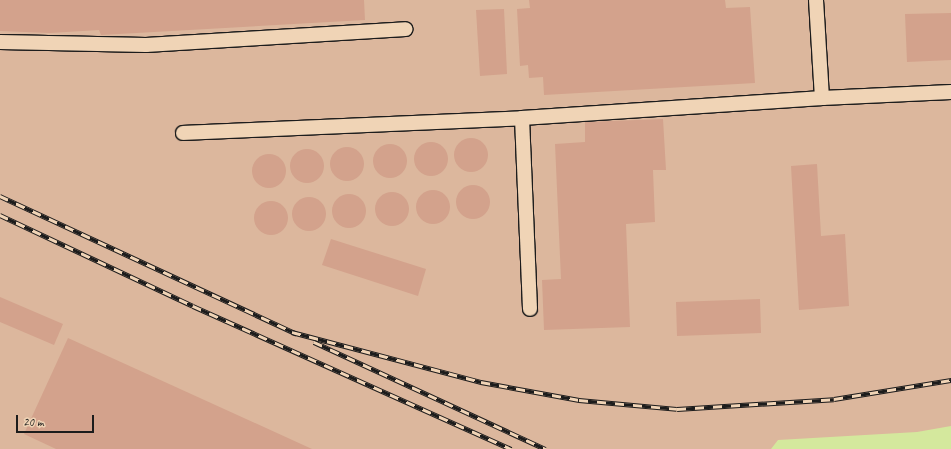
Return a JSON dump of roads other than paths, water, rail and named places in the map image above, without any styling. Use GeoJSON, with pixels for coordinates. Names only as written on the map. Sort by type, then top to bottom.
{"type":"FeatureCollection","features":[{"type":"Feature","properties":{"kind":"lane"},"geometry":{"type":"LineString","coordinates":[[816,0],[822,98]]}},
{"type":"Feature","properties":{"kind":"lane"},"geometry":{"type":"LineString","coordinates":[[0,42],[146,45],[406,29]]}},
{"type":"Feature","properties":{"kind":"lane"},"geometry":{"type":"LineString","coordinates":[[183,132],[522,118],[822,98],[951,92]]}},
{"type":"Feature","properties":{"kind":"lane"},"geometry":{"type":"LineString","coordinates":[[522,118],[530,309]]}},
{"type":"Feature","properties":{"kind":"railway"},"geometry":{"type":"LineString","coordinates":[[0,196],[297,334]]}},
{"type":"Feature","properties":{"kind":"railway"},"geometry":{"type":"LineString","coordinates":[[0,215],[193,306],[511,449]]}},
{"type":"Feature","properties":{"kind":"railway"},"geometry":{"type":"LineString","coordinates":[[292,332],[481,382],[579,400],[677,409],[834,399],[951,380]]}},
{"type":"Feature","properties":{"kind":"railway"},"geometry":{"type":"LineString","coordinates":[[314,342],[546,449]]}}]}
